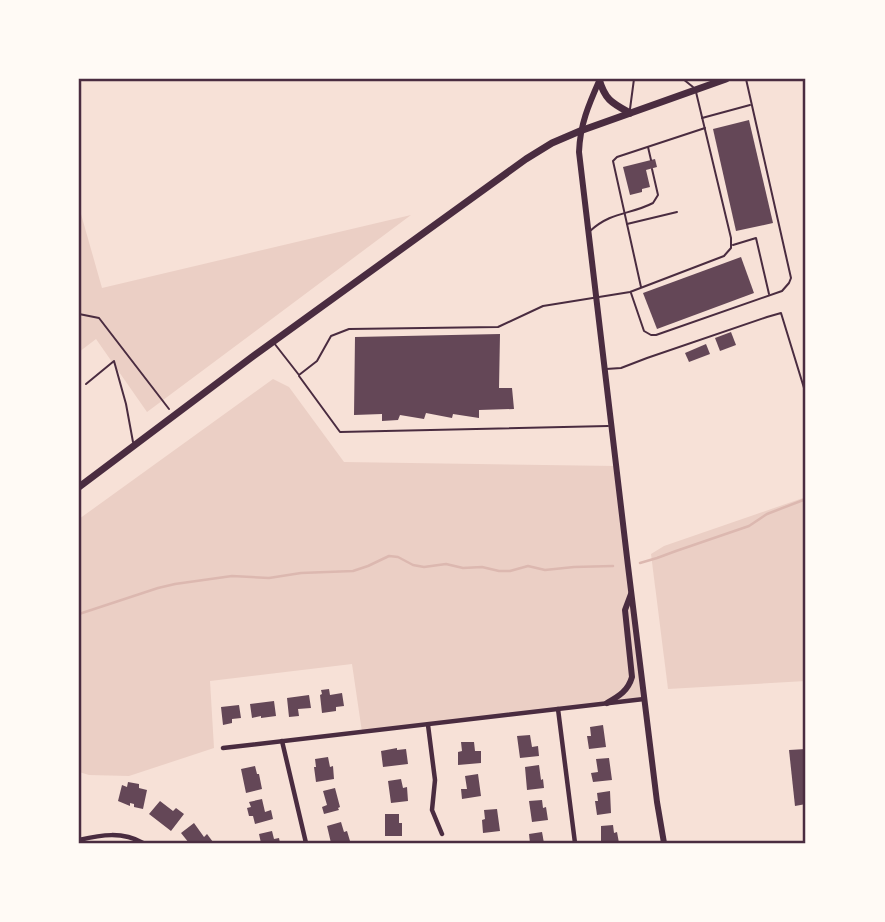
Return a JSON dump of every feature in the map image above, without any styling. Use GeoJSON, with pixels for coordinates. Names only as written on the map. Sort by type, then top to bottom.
{"type":"FeatureCollection","features":[{"type":"Feature","properties":{"kind":"main road"},"geometry":{"type":"LineString","coordinates":[[600,79],[607,99],[630,113]]}},
{"type":"Feature","properties":{"kind":"main road"},"geometry":{"type":"LineString","coordinates":[[600,79],[580,131],[579,152],[631,593],[664,843]]}},
{"type":"Feature","properties":{"kind":"main road"},"geometry":{"type":"LineString","coordinates":[[79,487],[526,159],[552,143],[580,131],[726,79]]}},
{"type":"Feature","properties":{"kind":"main road"},"geometry":{"type":"LineString","coordinates":[[607,703],[629,687],[632,677],[625,610],[631,593]]}},
{"type":"Feature","properties":{"kind":"street"},"geometry":{"type":"LineString","coordinates":[[223,748],[645,699]]}},
{"type":"Feature","properties":{"kind":"street"},"geometry":{"type":"LineString","coordinates":[[558,709],[575,843]]}},
{"type":"Feature","properties":{"kind":"street"},"geometry":{"type":"LineString","coordinates":[[428,725],[435,780],[432,810],[442,834]]}},
{"type":"Feature","properties":{"kind":"street"},"geometry":{"type":"LineString","coordinates":[[282,741],[306,843]]}},
{"type":"Feature","properties":{"kind":"street"},"geometry":{"type":"LineString","coordinates":[[79,840],[119,835],[143,843]]}},
{"type":"Feature","properties":{"kind":"lane"},"geometry":{"type":"LineString","coordinates":[[630,113],[634,79]]}},
{"type":"Feature","properties":{"kind":"lane"},"geometry":{"type":"LineString","coordinates":[[299,375],[317,361],[331,336],[349,329],[498,327],[543,306],[630,292],[728,253],[732,245],[731,238],[695,89],[683,79]]}},
{"type":"Feature","properties":{"kind":"lane"},"geometry":{"type":"LineString","coordinates":[[630,292],[644,331],[656,335],[782,290],[789,283],[791,278],[746,79]]}},
{"type":"Feature","properties":{"kind":"lane"},"geometry":{"type":"LineString","coordinates":[[702,118],[751,104]]}},
{"type":"Feature","properties":{"kind":"lane"},"geometry":{"type":"LineString","coordinates":[[641,288],[612,161],[705,128]]}},
{"type":"Feature","properties":{"kind":"lane"},"geometry":{"type":"LineString","coordinates":[[648,146],[651,160]]}},
{"type":"Feature","properties":{"kind":"lane"},"geometry":{"type":"LineString","coordinates":[[588,232],[605,220],[649,206],[657,200],[659,195],[652,169]]}},
{"type":"Feature","properties":{"kind":"lane"},"geometry":{"type":"LineString","coordinates":[[626,224],[677,212]]}},
{"type":"Feature","properties":{"kind":"lane"},"geometry":{"type":"LineString","coordinates":[[732,245],[756,238],[769,295]]}},
{"type":"Feature","properties":{"kind":"lane"},"geometry":{"type":"LineString","coordinates":[[605,369],[621,368],[781,313],[804,388]]}},
{"type":"Feature","properties":{"kind":"lane"},"geometry":{"type":"LineString","coordinates":[[274,342],[341,432],[611,425]]}},
{"type":"Feature","properties":{"kind":"lane"},"geometry":{"type":"LineString","coordinates":[[86,384],[114,361],[134,447]]}},
{"type":"Feature","properties":{"kind":"path"},"geometry":{"type":"LineString","coordinates":[[79,314],[99,318],[175,416]]}},
{"type":"Feature","properties":{"kind":"shaded area"},"geometry":{"type":"Polygon","coordinates":[[[79,207],[102,288],[411,215],[147,412],[96,339],[79,352],[79,207]]]}},
{"type":"Feature","properties":{"kind":"shaded area"},"geometry":{"type":"Polygon","coordinates":[[[273,379],[289,387],[344,462],[616,466],[645,699],[362,732],[352,664],[210,681],[214,748],[129,776],[89,775],[79,772],[79,519],[273,379]]]}},
{"type":"Feature","properties":{"kind":"shaded area"},"geometry":{"type":"Polygon","coordinates":[[[806,497],[806,681],[668,689],[651,554],[664,546],[806,497]]]}},
{"type":"Feature","properties":{"kind":"building"},"geometry":{"type":"Polygon","coordinates":[[[749,120],[773,223],[736,231],[713,129],[749,120]]]}},
{"type":"Feature","properties":{"kind":"building"},"geometry":{"type":"Polygon","coordinates":[[[655,159],[657,167],[646,170],[650,187],[630,195],[623,167],[655,159]]]}},
{"type":"Feature","properties":{"kind":"building"},"geometry":{"type":"Polygon","coordinates":[[[741,257],[754,293],[657,329],[643,293],[741,257]]]}},
{"type":"Feature","properties":{"kind":"building"},"geometry":{"type":"Polygon","coordinates":[[[731,332],[736,345],[720,351],[715,338],[731,332]]]}},
{"type":"Feature","properties":{"kind":"building"},"geometry":{"type":"Polygon","coordinates":[[[500,334],[499,388],[512,388],[514,409],[479,410],[479,418],[453,414],[452,418],[426,413],[424,419],[400,415],[398,420],[382,421],[382,414],[354,415],[355,337],[500,334]]]}},
{"type":"Feature","properties":{"kind":"building"},"geometry":{"type":"Polygon","coordinates":[[[706,344],[710,354],[689,362],[685,353],[706,344]]]}},
{"type":"Feature","properties":{"kind":"building"},"geometry":{"type":"Polygon","coordinates":[[[329,689],[330,695],[342,693],[344,706],[336,707],[336,711],[322,713],[321,690],[329,689]]]}},
{"type":"Feature","properties":{"kind":"building"},"geometry":{"type":"Polygon","coordinates":[[[309,695],[311,708],[298,709],[299,716],[289,717],[287,698],[309,695]]]}},
{"type":"Feature","properties":{"kind":"building"},"geometry":{"type":"Polygon","coordinates":[[[274,701],[276,716],[252,718],[250,704],[274,701]]]}},
{"type":"Feature","properties":{"kind":"building"},"geometry":{"type":"Polygon","coordinates":[[[239,705],[241,718],[232,719],[232,723],[223,725],[221,707],[239,705]]]}},
{"type":"Feature","properties":{"kind":"building"},"geometry":{"type":"Polygon","coordinates":[[[603,725],[606,747],[589,749],[587,736],[591,736],[590,727],[603,725]]]}},
{"type":"Feature","properties":{"kind":"building"},"geometry":{"type":"Polygon","coordinates":[[[530,735],[532,747],[538,746],[539,756],[520,758],[517,736],[530,735]]]}},
{"type":"Feature","properties":{"kind":"building"},"geometry":{"type":"Polygon","coordinates":[[[461,742],[474,742],[475,751],[481,751],[481,763],[458,765],[458,752],[462,751],[461,742]]]}},
{"type":"Feature","properties":{"kind":"building"},"geometry":{"type":"Polygon","coordinates":[[[406,749],[408,764],[383,767],[381,751],[406,749]]]}},
{"type":"Feature","properties":{"kind":"building"},"geometry":{"type":"Polygon","coordinates":[[[806,749],[806,804],[795,806],[789,750],[806,749]]]}},
{"type":"Feature","properties":{"kind":"building"},"geometry":{"type":"Polygon","coordinates":[[[328,757],[330,767],[333,766],[334,779],[316,782],[315,759],[328,757]]]}},
{"type":"Feature","properties":{"kind":"building"},"geometry":{"type":"Polygon","coordinates":[[[609,758],[612,780],[593,782],[591,773],[598,772],[596,759],[609,758]]]}},
{"type":"Feature","properties":{"kind":"building"},"geometry":{"type":"Polygon","coordinates":[[[539,765],[544,788],[527,790],[525,767],[539,765]]]}},
{"type":"Feature","properties":{"kind":"building"},"geometry":{"type":"Polygon","coordinates":[[[255,766],[262,789],[246,793],[241,769],[255,766]]]}},
{"type":"Feature","properties":{"kind":"building"},"geometry":{"type":"Polygon","coordinates":[[[478,774],[481,796],[462,799],[461,789],[467,789],[465,776],[478,774]]]}},
{"type":"Feature","properties":{"kind":"building"},"geometry":{"type":"Polygon","coordinates":[[[401,779],[403,788],[407,787],[408,801],[391,803],[388,781],[401,779]]]}},
{"type":"Feature","properties":{"kind":"building"},"geometry":{"type":"Polygon","coordinates":[[[128,782],[139,784],[139,788],[147,790],[143,809],[118,801],[122,785],[127,787],[128,782]]]}},
{"type":"Feature","properties":{"kind":"building"},"geometry":{"type":"Polygon","coordinates":[[[335,788],[339,810],[324,814],[322,807],[327,805],[323,791],[335,788]]]}},
{"type":"Feature","properties":{"kind":"building"},"geometry":{"type":"Polygon","coordinates":[[[610,791],[611,813],[597,815],[597,793],[610,791]]]}},
{"type":"Feature","properties":{"kind":"building"},"geometry":{"type":"Polygon","coordinates":[[[262,799],[265,812],[271,810],[273,819],[255,824],[247,808],[251,807],[249,802],[262,799]]]}},
{"type":"Feature","properties":{"kind":"building"},"geometry":{"type":"Polygon","coordinates":[[[542,800],[548,820],[532,822],[529,801],[542,800]]]}},
{"type":"Feature","properties":{"kind":"building"},"geometry":{"type":"Polygon","coordinates":[[[160,801],[173,811],[176,808],[184,814],[171,831],[149,814],[160,801]]]}},
{"type":"Feature","properties":{"kind":"building"},"geometry":{"type":"Polygon","coordinates":[[[497,809],[500,831],[483,833],[484,810],[497,809]]]}},
{"type":"Feature","properties":{"kind":"building"},"geometry":{"type":"Polygon","coordinates":[[[385,814],[399,814],[402,836],[385,836],[385,814]]]}},
{"type":"Feature","properties":{"kind":"building"},"geometry":{"type":"Polygon","coordinates":[[[341,822],[350,841],[331,843],[327,826],[341,822]]]}},
{"type":"Feature","properties":{"kind":"building"},"geometry":{"type":"Polygon","coordinates":[[[194,823],[204,837],[207,834],[213,842],[189,843],[181,833],[194,823]]]}},
{"type":"Feature","properties":{"kind":"building"},"geometry":{"type":"Polygon","coordinates":[[[613,825],[619,843],[601,843],[601,826],[613,825]]]}},
{"type":"Feature","properties":{"kind":"building"},"geometry":{"type":"Polygon","coordinates":[[[272,831],[274,839],[279,838],[280,843],[261,843],[259,834],[272,831]]]}},
{"type":"Feature","properties":{"kind":"building"},"geometry":{"type":"Polygon","coordinates":[[[542,832],[544,843],[530,843],[529,834],[542,832]]]}},
{"type":"Feature","properties":{"kind":"waterway"},"geometry":{"type":"LineString","coordinates":[[640,563],[749,526],[767,514],[806,499]]}},
{"type":"Feature","properties":{"kind":"waterway"},"geometry":{"type":"LineString","coordinates":[[79,614],[175,584],[232,576],[269,578],[301,573],[353,571],[389,556],[424,567],[446,564],[499,571],[528,566],[545,570],[613,566]]}}]}
